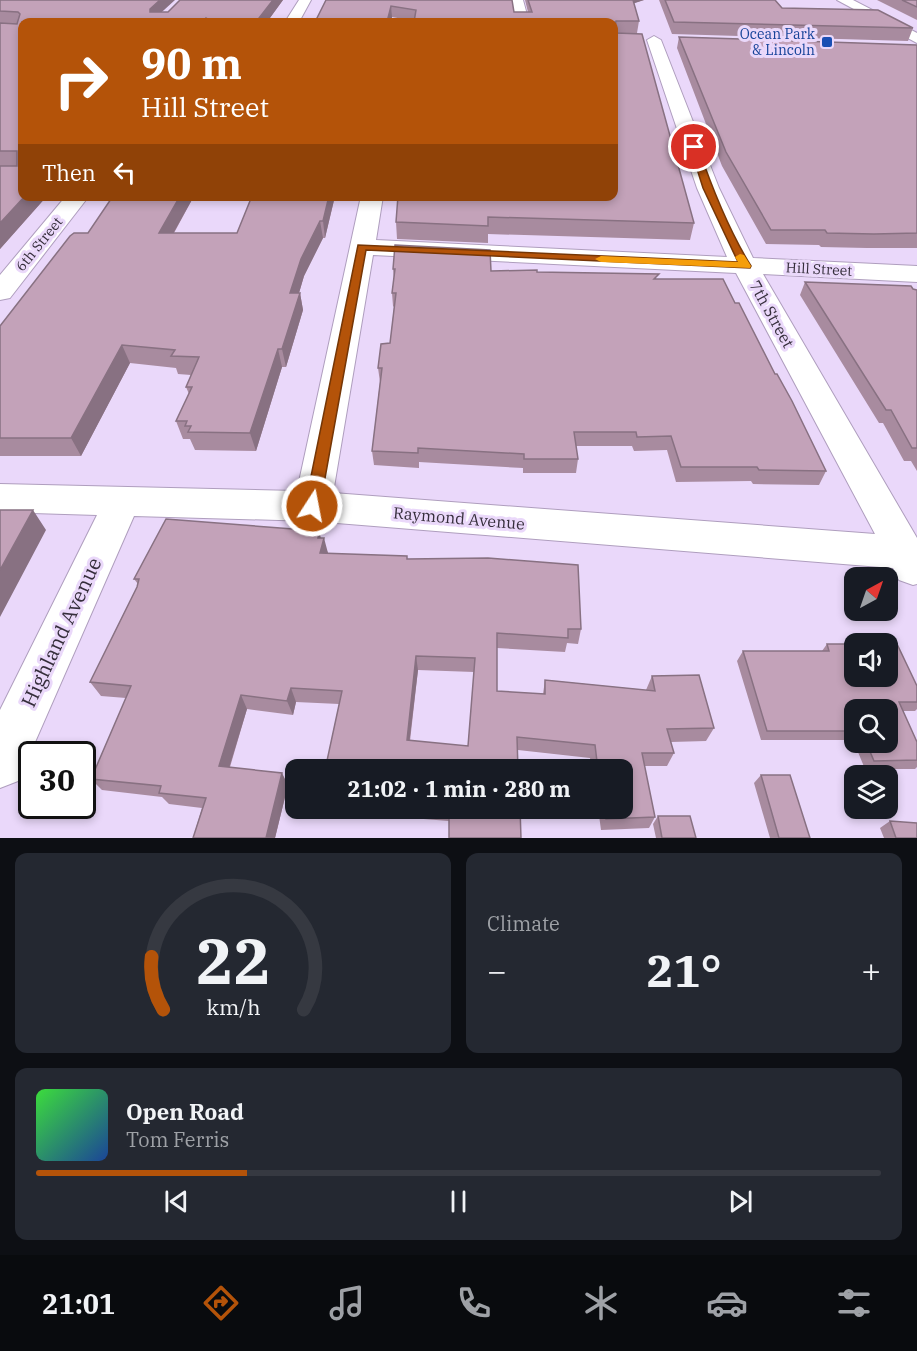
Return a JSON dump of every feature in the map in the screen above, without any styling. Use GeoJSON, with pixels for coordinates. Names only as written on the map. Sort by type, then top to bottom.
{"type":"FeatureCollection","features":[{"type":"Feature","properties":{"kind":"main road"},"geometry":{"type":"LineString","coordinates":[[294,18],[304,0]]}},
{"type":"Feature","properties":{"kind":"main road"},"geometry":{"type":"LineString","coordinates":[[517,0],[521,18]]}},
{"type":"Feature","properties":{"kind":"main road"},"geometry":{"type":"LineString","coordinates":[[843,0],[917,39]]}},
{"type":"Feature","properties":{"kind":"main road","name":"7th Street"},"geometry":{"type":"LineString","coordinates":[[653,43],[708,188],[736,250],[913,561]]}},
{"type":"Feature","properties":{"kind":"main road","name":"6th Street"},"geometry":{"type":"LineString","coordinates":[[0,292],[74,201]]}},
{"type":"Feature","properties":{"kind":"main road"},"geometry":{"type":"LineString","coordinates":[[312,506],[371,201]]}},
{"type":"Feature","properties":{"kind":"main road","name":"Hill Street"},"geometry":{"type":"LineString","coordinates":[[361,247],[917,274]]}},
{"type":"Feature","properties":{"kind":"main road","name":"Raymond Avenue"},"geometry":{"type":"LineString","coordinates":[[0,498],[312,506],[913,561]]}},
{"type":"Feature","properties":{"kind":"main road","name":"Highland Avenue"},"geometry":{"type":"LineString","coordinates":[[0,763],[122,501]]}},
{"type":"Feature","properties":{"kind":"building"},"geometry":{"type":"Polygon","coordinates":[[[0,0],[160,0],[150,9],[150,12],[168,12],[180,0],[273,0],[259,18],[19,18],[18,12],[0,11],[0,0]]]}},
{"type":"Feature","properties":{"kind":"building"},"geometry":{"type":"Polygon","coordinates":[[[326,0],[512,0],[514,12],[532,12],[528,0],[633,0],[639,21],[618,21],[618,18],[415,18],[416,10],[391,6],[388,18],[317,18],[326,0]]]}},
{"type":"Feature","properties":{"kind":"building"},"geometry":{"type":"Polygon","coordinates":[[[665,0],[775,0],[782,8],[878,10],[913,28],[674,22],[665,0]]]}},
{"type":"Feature","properties":{"kind":"building"},"geometry":{"type":"Polygon","coordinates":[[[902,0],[917,0],[917,7],[902,0]]]}},
{"type":"Feature","properties":{"kind":"building"},"geometry":{"type":"Polygon","coordinates":[[[18,21],[18,201],[20,201],[0,223],[0,166],[17,166],[17,151],[0,151],[0,23],[17,24],[18,21]]]}},
{"type":"Feature","properties":{"kind":"building"},"geometry":{"type":"Polygon","coordinates":[[[618,33],[642,34],[694,223],[488,217],[488,226],[396,222],[398,201],[618,201],[618,33]]]}},
{"type":"Feature","properties":{"kind":"building"},"geometry":{"type":"Polygon","coordinates":[[[679,37],[917,45],[917,233],[874,234],[827,233],[825,230],[771,230],[726,152],[679,37]]]}},
{"type":"Feature","properties":{"kind":"building"},"geometry":{"type":"Polygon","coordinates":[[[110,201],[177,201],[159,233],[237,233],[250,201],[328,201],[323,221],[320,221],[301,259],[290,293],[300,293],[282,349],[278,349],[250,433],[188,432],[191,426],[185,426],[187,421],[176,421],[192,387],[186,387],[199,357],[171,356],[175,350],[122,345],[71,438],[0,438],[0,326],[70,236],[74,233],[88,233],[110,201]]]}},
{"type":"Feature","properties":{"kind":"building"},"geometry":{"type":"Polygon","coordinates":[[[395,245],[490,250],[491,271],[537,270],[537,272],[659,274],[654,279],[723,279],[735,303],[739,303],[775,374],[792,401],[826,471],[759,470],[757,467],[681,467],[671,436],[637,437],[636,432],[574,432],[578,459],[524,459],[524,454],[418,448],[418,453],[372,451],[382,368],[378,368],[381,344],[390,343],[396,293],[392,293],[395,245]]]}},
{"type":"Feature","properties":{"kind":"building"},"geometry":{"type":"Polygon","coordinates":[[[805,282],[911,286],[917,290],[917,448],[912,448],[891,410],[886,410],[805,282]]]}},
{"type":"Feature","properties":{"kind":"building"},"geometry":{"type":"Polygon","coordinates":[[[0,510],[33,510],[0,570],[0,510]]]}},
{"type":"Feature","properties":{"kind":"building"},"geometry":{"type":"Polygon","coordinates":[[[166,519],[319,531],[318,538],[324,538],[320,553],[407,556],[407,559],[488,558],[578,565],[581,629],[568,629],[568,638],[497,633],[497,691],[545,694],[545,680],[655,691],[652,676],[699,675],[714,728],[667,729],[674,753],[642,753],[655,817],[633,818],[633,759],[597,759],[595,745],[517,737],[518,759],[327,759],[342,691],[291,688],[287,701],[241,695],[219,766],[282,773],[266,838],[193,838],[206,798],[159,793],[161,786],[96,780],[96,767],[131,686],[90,682],[139,579],[134,579],[166,519]],[[416,656],[407,740],[468,746],[475,658],[416,656]]]}},
{"type":"Feature","properties":{"kind":"building"},"geometry":{"type":"Polygon","coordinates":[[[827,644],[844,644],[844,687],[898,687],[898,646],[917,686],[917,702],[899,702],[917,742],[917,760],[874,761],[871,753],[898,753],[898,699],[844,699],[844,731],[767,731],[743,651],[829,651],[827,644]]]}},
{"type":"Feature","properties":{"kind":"building"},"geometry":{"type":"Polygon","coordinates":[[[761,775],[790,775],[810,838],[779,838],[761,775]]]}},
{"type":"Feature","properties":{"kind":"building"},"geometry":{"type":"Polygon","coordinates":[[[658,816],[690,816],[696,838],[662,838],[658,816]]]}},
{"type":"Feature","properties":{"kind":"building"},"geometry":{"type":"Polygon","coordinates":[[[449,819],[520,819],[521,838],[449,838],[449,819]]]}},
{"type":"Feature","properties":{"kind":"building"},"geometry":{"type":"Polygon","coordinates":[[[890,821],[917,823],[917,838],[896,838],[890,821]]]}},
{"type":"Feature","properties":{"kind":"slow traffic"},"geometry":{"type":"LineString","coordinates":[[601,259],[746,266],[740,257]]}},
{"type":"Feature","properties":{"kind":"place","name":"Ocean Park & Lincoln"},"geometry":{"type":"Point","coordinates":[827,42]}},
{"type":"Feature","properties":{"kind":"route"},"geometry":{"type":"LineString","coordinates":[[312,506],[361,247],[746,266],[736,250],[708,188],[694,147]]}}]}
